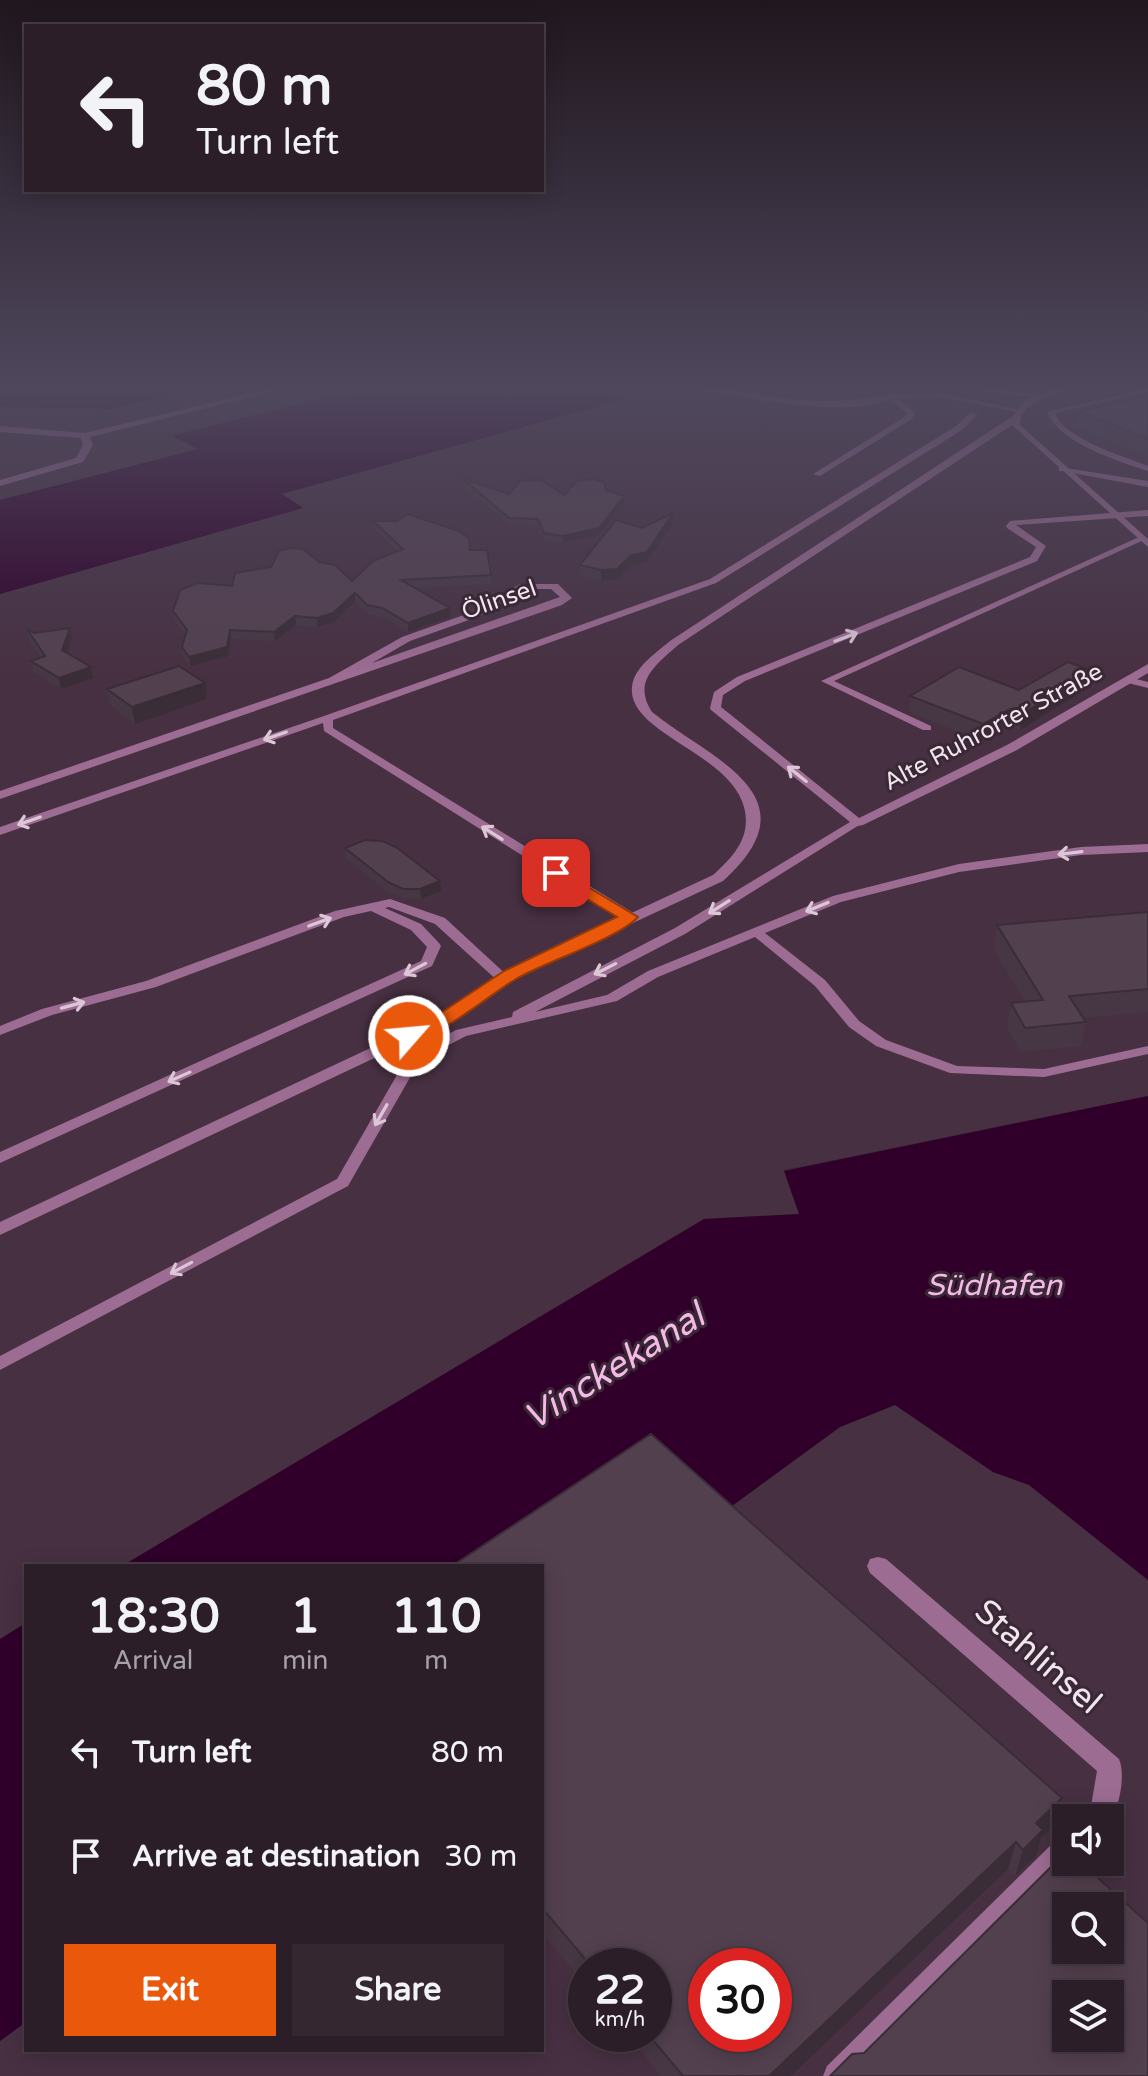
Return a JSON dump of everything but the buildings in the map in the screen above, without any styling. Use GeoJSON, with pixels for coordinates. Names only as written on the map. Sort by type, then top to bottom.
{"type":"FeatureCollection","features":[{"type":"Feature","properties":{"kind":"street"},"geometry":{"type":"LineString","coordinates":[[0,1229],[436,1023],[504,979],[718,878],[741,856],[753,827],[748,799],[730,773],[712,758],[660,728],[641,706],[637,692],[647,665],[685,636],[915,483]]}},
{"type":"Feature","properties":{"kind":"street"},"geometry":{"type":"LineString","coordinates":[[1078,483],[1145,541]]}},
{"type":"Feature","properties":{"kind":"street","name":"Ölinsel"},"geometry":{"type":"LineString","coordinates":[[0,795],[332,681],[558,603],[567,598],[554,586],[524,586],[476,614],[406,639],[332,681]]}},
{"type":"Feature","properties":{"kind":"street","name":"Alte Ruhrorter Straße"},"geometry":{"type":"LineString","coordinates":[[858,822],[1011,748],[1148,668]]}},
{"type":"Feature","properties":{"kind":"street","name":"Stahlinsel"},"geometry":{"type":"LineString","coordinates":[[878,1566],[1110,1767],[1104,1804]]}},
{"type":"Feature","properties":{"kind":"street"},"geometry":{"type":"LineString","coordinates":[[837,2076],[1052,1862]]}},
{"type":"Feature","properties":{"kind":"lane"},"geometry":{"type":"LineString","coordinates":[[0,831],[713,581],[871,483]]}},
{"type":"Feature","properties":{"kind":"lane"},"geometry":{"type":"LineString","coordinates":[[496,1025],[680,931],[858,822],[715,708],[718,694],[741,679],[1034,559],[1041,546],[1010,526],[1013,523],[1148,513]]}},
{"type":"Feature","properties":{"kind":"lane"},"geometry":{"type":"LineString","coordinates":[[927,728],[826,681],[1145,541]]}},
{"type":"Feature","properties":{"kind":"lane"},"geometry":{"type":"LineString","coordinates":[[1128,680],[1148,685]]}},
{"type":"Feature","properties":{"kind":"lane"},"geometry":{"type":"LineString","coordinates":[[328,718],[328,729],[630,917]]}},
{"type":"Feature","properties":{"kind":"lane"},"geometry":{"type":"LineString","coordinates":[[0,1364],[343,1182],[414,1057],[461,1033],[612,998],[653,974],[837,899],[959,868],[1081,851],[1148,848]]}},
{"type":"Feature","properties":{"kind":"lane"},"geometry":{"type":"LineString","coordinates":[[0,1031],[47,1012],[151,984],[340,914],[390,903],[440,921],[504,979]]}},
{"type":"Feature","properties":{"kind":"lane"},"geometry":{"type":"LineString","coordinates":[[0,1158],[427,963],[434,946],[416,927],[372,907]]}},
{"type":"Feature","properties":{"kind":"lane"},"geometry":{"type":"LineString","coordinates":[[756,932],[820,983],[854,1024],[881,1043],[955,1070],[1044,1073],[1148,1050]]}},
{"type":"Feature","properties":{"kind":"shaded area"},"geometry":{"type":"Polygon","coordinates":[[[0,483],[67,483],[0,500],[0,483]]]}},
{"type":"Feature","properties":{"kind":"shaded area"},"geometry":{"type":"Polygon","coordinates":[[[320,483],[1148,483],[1148,1096],[784,1170],[799,1214],[704,1219],[125,1564],[24,1564],[24,1624],[0,1639],[0,594],[302,508],[280,494],[320,483]]]}},
{"type":"Feature","properties":{"kind":"shaded area"},"geometry":{"type":"Polygon","coordinates":[[[895,1405],[993,1472],[1029,1485],[1148,1580],[1148,2076],[0,2076],[0,2041],[24,2023],[24,2052],[544,2052],[544,1644],[840,1427],[895,1405]]]}},
{"type":"Feature","properties":{"kind":"water"},"geometry":{"type":"Polygon","coordinates":[[[66,483],[322,483],[282,494],[303,508],[0,594],[0,500],[66,483]]]}},
{"type":"Feature","properties":{"kind":"water","name":"Südhafen"},"geometry":{"type":"Polygon","coordinates":[[[1148,1096],[1148,1580],[1029,1485],[993,1472],[895,1405],[840,1427],[544,1644],[544,1564],[125,1564],[704,1219],[799,1214],[784,1171],[1148,1096]]]}},
{"type":"Feature","properties":{"kind":"water"},"geometry":{"type":"Polygon","coordinates":[[[24,1624],[24,2023],[0,2041],[0,1639],[24,1624]]]}},
{"type":"Feature","properties":{"kind":"route"},"geometry":{"type":"LineString","coordinates":[[409,1036],[436,1023],[510,975],[630,917],[556,873]]}},
{"type":"Feature","properties":{"kind":"water label","name":"Vinckekanal"},"geometry":{"type":"Point","coordinates":[614,1367]}}]}
